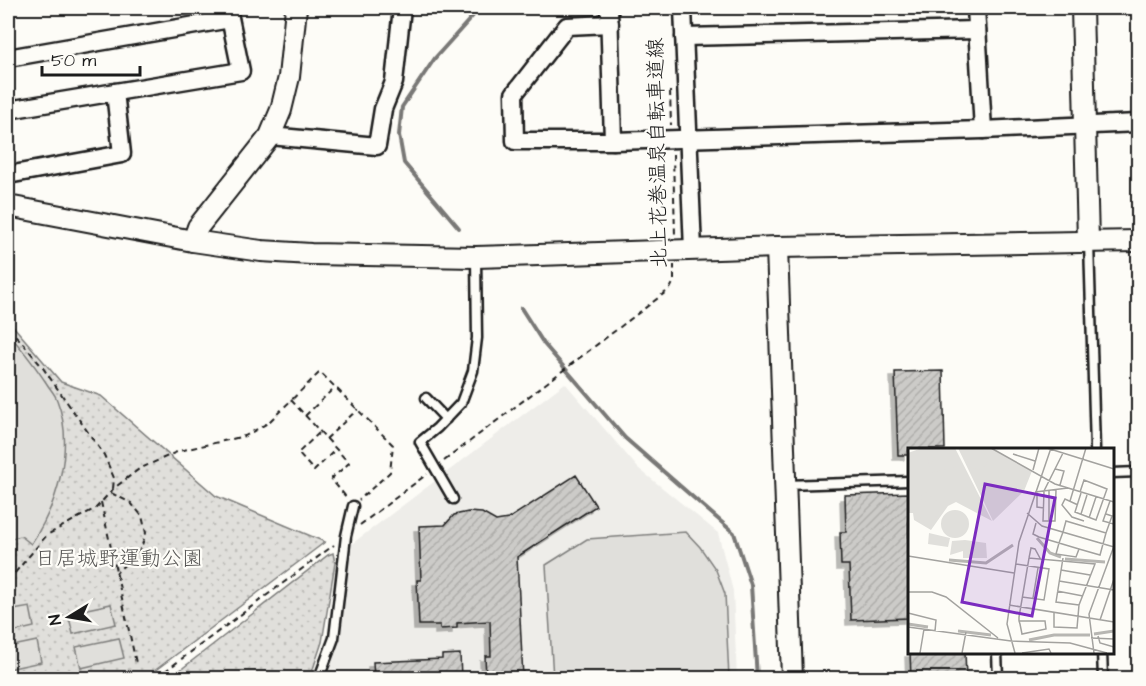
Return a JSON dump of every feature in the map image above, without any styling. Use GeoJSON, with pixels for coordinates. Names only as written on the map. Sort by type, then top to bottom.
{"type":"FeatureCollection","features":[{"type":"Feature","properties":{"kind":"street"},"geometry":{"type":"LineString","coordinates":[[194,241],[198,227],[270,136],[281,110],[289,76],[296,8]]}},
{"type":"Feature","properties":{"kind":"street"},"geometry":{"type":"LineString","coordinates":[[270,136],[377,146],[382,109],[394,82],[402,8]]}},
{"type":"Feature","properties":{"kind":"street"},"geometry":{"type":"LineString","coordinates":[[683,8],[680,140],[684,250]]}},
{"type":"Feature","properties":{"kind":"street"},"geometry":{"type":"LineString","coordinates":[[976,8],[983,130]]}},
{"type":"Feature","properties":{"kind":"street"},"geometry":{"type":"LineString","coordinates":[[1082,8],[1089,241]]}},
{"type":"Feature","properties":{"kind":"street"},"geometry":{"type":"LineString","coordinates":[[8,58],[229,13],[241,72],[8,110]]}},
{"type":"Feature","properties":{"kind":"street"},"geometry":{"type":"LineString","coordinates":[[613,141],[609,16],[567,26],[514,94],[515,141],[613,141],[680,140],[1138,123]]}},
{"type":"Feature","properties":{"kind":"street"},"geometry":{"type":"LineString","coordinates":[[684,37],[977,30]]}},
{"type":"Feature","properties":{"kind":"street"},"geometry":{"type":"LineString","coordinates":[[8,175],[122,154],[115,93]]}},
{"type":"Feature","properties":{"kind":"street"},"geometry":{"type":"LineString","coordinates":[[8,206],[194,241],[261,251],[311,254],[476,257],[777,247],[1138,241]]}},
{"type":"Feature","properties":{"kind":"street"},"geometry":{"type":"LineString","coordinates":[[777,247],[792,678]]}},
{"type":"Feature","properties":{"kind":"lane"},"geometry":{"type":"LineString","coordinates":[[1089,241],[1095,448]]}},
{"type":"Feature","properties":{"kind":"lane"},"geometry":{"type":"LineString","coordinates":[[453,499],[420,442],[461,403],[473,371],[477,338],[476,257]]}},
{"type":"Feature","properties":{"kind":"lane"},"geometry":{"type":"LineString","coordinates":[[426,398],[446,419]]}},
{"type":"Feature","properties":{"kind":"lane"},"geometry":{"type":"LineString","coordinates":[[1113,473],[1138,472]]}},
{"type":"Feature","properties":{"kind":"lane"},"geometry":{"type":"LineString","coordinates":[[786,485],[908,481]]}},
{"type":"Feature","properties":{"kind":"lane"},"geometry":{"type":"LineString","coordinates":[[319,678],[334,638],[346,536],[353,506]]}},
{"type":"Feature","properties":{"kind":"lane"},"geometry":{"type":"LineString","coordinates":[[997,653],[998,678]]}},
{"type":"Feature","properties":{"kind":"lane"},"geometry":{"type":"LineString","coordinates":[[1102,653],[1103,678]]}},
{"type":"Feature","properties":{"kind":"path","name":"北上花巻温泉自転車道線"},"geometry":{"type":"LineString","coordinates":[[550,381],[670,289],[674,281],[684,250],[680,140],[670,85]]}},
{"type":"Feature","properties":{"kind":"path"},"geometry":{"type":"LineString","coordinates":[[8,328],[43,368],[104,455],[114,477],[111,491]]}},
{"type":"Feature","properties":{"kind":"path"},"geometry":{"type":"LineString","coordinates":[[8,581],[47,535],[96,508],[111,491],[139,469],[179,452],[245,436],[268,423],[291,400],[320,372],[393,445],[390,472],[353,506],[331,479],[349,463],[291,400]]}},
{"type":"Feature","properties":{"kind":"path"},"geometry":{"type":"LineString","coordinates":[[305,416],[335,387]]}},
{"type":"Feature","properties":{"kind":"path"},"geometry":{"type":"LineString","coordinates":[[326,439],[358,409]]}},
{"type":"Feature","properties":{"kind":"path"},"geometry":{"type":"LineString","coordinates":[[320,432],[298,453],[314,471],[336,450]]}},
{"type":"Feature","properties":{"kind":"path"},"geometry":{"type":"LineString","coordinates":[[111,491],[131,503],[142,516],[146,533],[141,548],[117,573]]}},
{"type":"Feature","properties":{"kind":"path"},"geometry":{"type":"LineString","coordinates":[[101,502],[136,663]]}},
{"type":"Feature","properties":{"kind":"shaded area"},"geometry":{"type":"Polygon","coordinates":[[[565,383],[638,468],[718,533],[733,591],[737,678],[317,678],[329,647],[341,552],[565,383]]]}},
{"type":"Feature","properties":{"kind":"green space","name":"日居城野運動公園"},"geometry":{"type":"Polygon","coordinates":[[[8,320],[61,382],[101,396],[216,496],[325,542],[145,678],[8,678],[8,320]]]}},
{"type":"Feature","properties":{"kind":"green space"},"geometry":{"type":"Polygon","coordinates":[[[8,334],[29,358],[55,396],[62,418],[64,436],[64,455],[56,493],[41,528],[31,544],[21,536],[8,539],[8,334]]]}},
{"type":"Feature","properties":{"kind":"green space"},"geometry":{"type":"Polygon","coordinates":[[[686,532],[716,570],[725,594],[729,678],[553,678],[546,565],[587,539],[686,532]]]}},
{"type":"Feature","properties":{"kind":"green space"},"geometry":{"type":"Polygon","coordinates":[[[333,553],[335,563],[322,642],[310,678],[170,678],[328,555],[333,553]]]}},
{"type":"Feature","properties":{"kind":"green space"},"geometry":{"type":"Polygon","coordinates":[[[111,604],[116,624],[73,634],[68,613],[111,604]]]}},
{"type":"Feature","properties":{"kind":"green space"},"geometry":{"type":"Polygon","coordinates":[[[30,607],[34,627],[8,633],[8,611],[30,607]]]}},
{"type":"Feature","properties":{"kind":"green space"},"geometry":{"type":"Polygon","coordinates":[[[119,638],[124,658],[81,668],[76,647],[119,638]]]}},
{"type":"Feature","properties":{"kind":"green space"},"geometry":{"type":"Polygon","coordinates":[[[37,641],[41,662],[8,669],[8,647],[37,641]]]}},
{"type":"Feature","properties":{"kind":"building"},"geometry":{"type":"Polygon","coordinates":[[[943,371],[945,448],[908,448],[908,455],[898,455],[895,372],[943,371]]]}},
{"type":"Feature","properties":{"kind":"building"},"geometry":{"type":"Polygon","coordinates":[[[576,475],[596,506],[517,557],[523,678],[486,678],[485,656],[491,656],[490,621],[457,623],[457,628],[440,629],[440,625],[419,625],[417,580],[421,580],[419,526],[445,525],[454,515],[468,512],[482,513],[496,521],[508,519],[576,475]]]}},
{"type":"Feature","properties":{"kind":"building"},"geometry":{"type":"Polygon","coordinates":[[[908,493],[908,618],[851,620],[849,565],[841,565],[840,532],[846,532],[845,495],[908,493]]]}},
{"type":"Feature","properties":{"kind":"building"},"geometry":{"type":"Polygon","coordinates":[[[910,653],[965,653],[966,678],[911,678],[910,653]]]}},
{"type":"Feature","properties":{"kind":"building"},"geometry":{"type":"Polygon","coordinates":[[[460,654],[461,678],[374,678],[373,662],[442,659],[442,655],[460,654]]]}},
{"type":"Feature","properties":{"kind":"waterway"},"geometry":{"type":"LineString","coordinates":[[459,228],[404,163],[399,135],[402,107],[435,58],[480,8]]}},
{"type":"Feature","properties":{"kind":"waterway"},"geometry":{"type":"LineString","coordinates":[[521,308],[544,344],[625,438],[734,533],[751,585],[757,678]]}}]}
